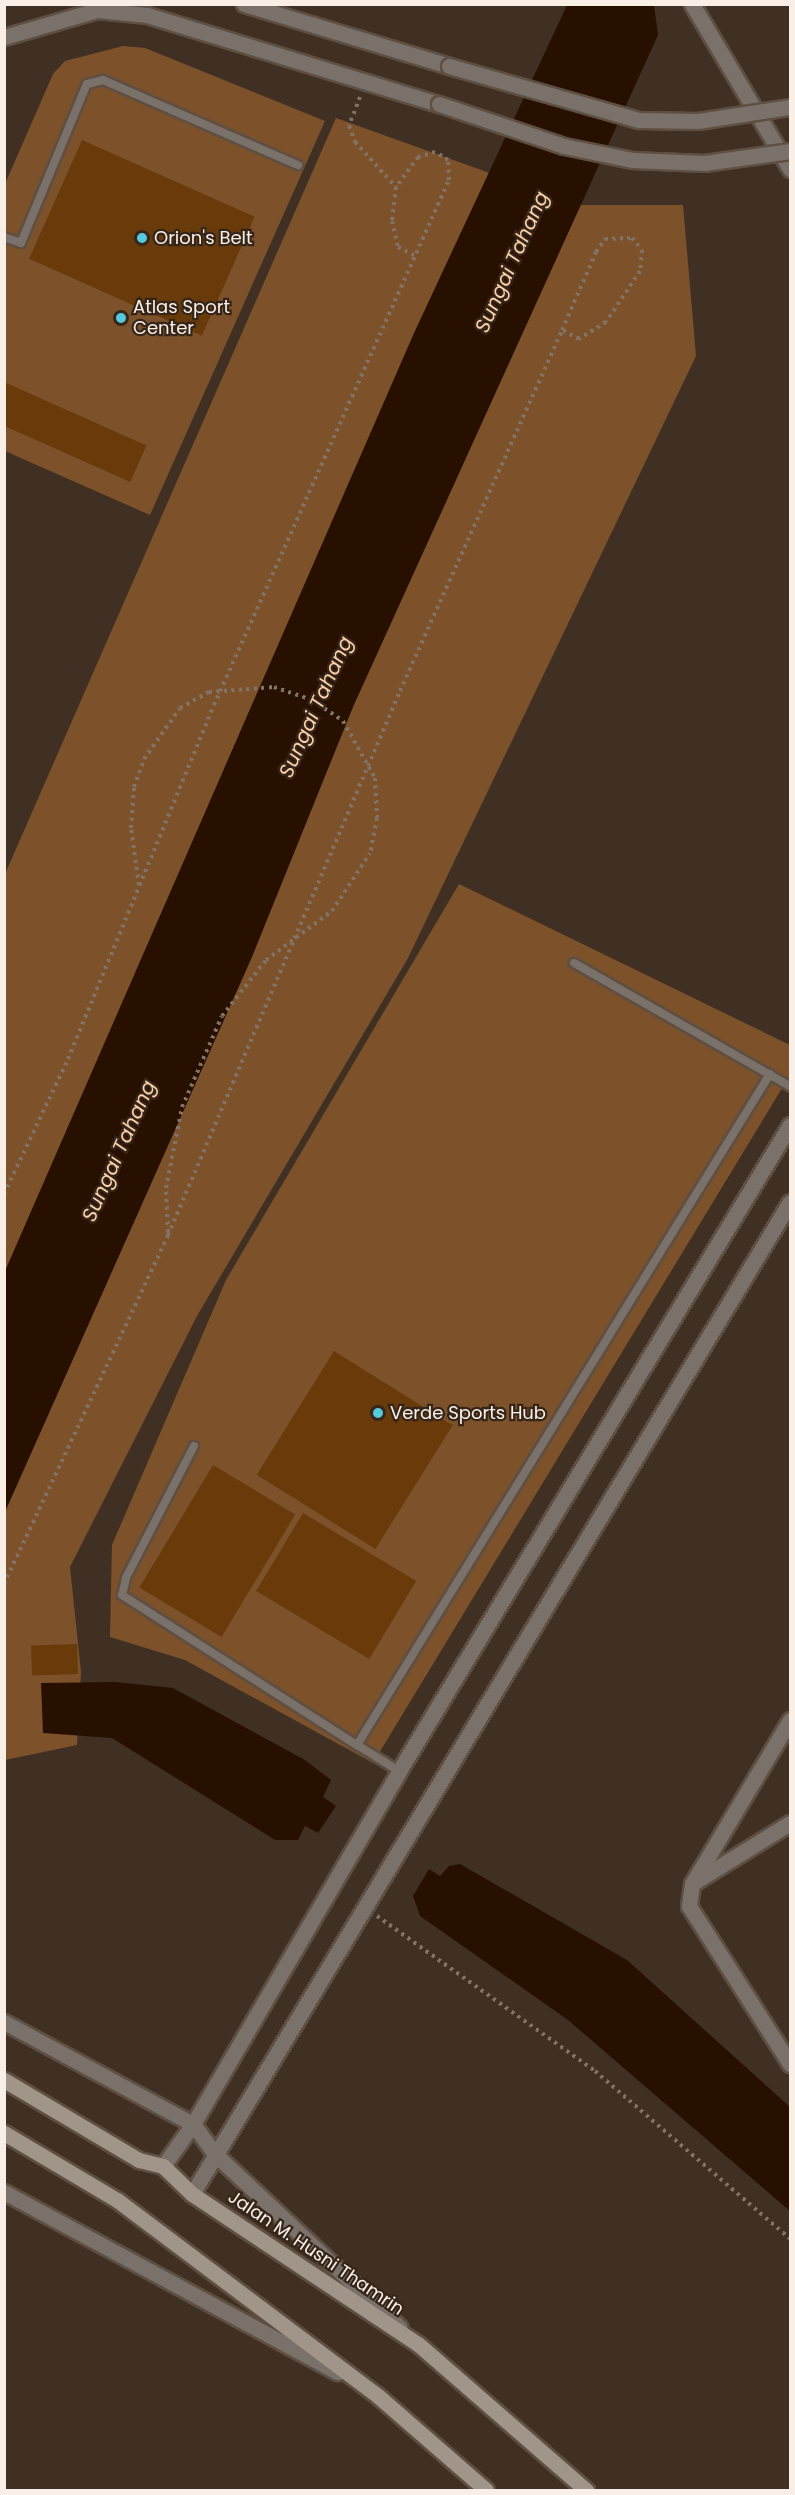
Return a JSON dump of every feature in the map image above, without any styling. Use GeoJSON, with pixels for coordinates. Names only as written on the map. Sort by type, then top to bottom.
{"type":"FeatureCollection","features":[{"type":"Feature","properties":{"kind":"main road","name":"Jalan M. Husni Thamrin"},"geometry":{"type":"LineString","coordinates":[[4,2080],[139,2160],[162,2166],[192,2194],[418,2344],[586,2490]]}},
{"type":"Feature","properties":{"kind":"main road"},"geometry":{"type":"LineString","coordinates":[[4,2133],[117,2200],[378,2396],[486,2490]]}},
{"type":"Feature","properties":{"kind":"street"},"geometry":{"type":"LineString","coordinates":[[244,4],[639,120],[698,121],[790,107]]}},
{"type":"Feature","properties":{"kind":"street"},"geometry":{"type":"LineString","coordinates":[[692,4],[790,169]]}},
{"type":"Feature","properties":{"kind":"street"},"geometry":{"type":"LineString","coordinates":[[4,37],[97,10],[147,15],[439,104],[564,146],[632,160],[704,163],[790,151]]}},
{"type":"Feature","properties":{"kind":"street"},"geometry":{"type":"LineString","coordinates":[[162,2166],[193,2124],[399,1771],[790,1125]]}},
{"type":"Feature","properties":{"kind":"street"},"geometry":{"type":"LineString","coordinates":[[192,2194],[790,1202]]}},
{"type":"Feature","properties":{"kind":"street"},"geometry":{"type":"LineString","coordinates":[[790,1720],[692,1884],[689,1906],[698,1925],[790,2064]]}},
{"type":"Feature","properties":{"kind":"street"},"geometry":{"type":"LineString","coordinates":[[692,1884],[790,1823]]}},
{"type":"Feature","properties":{"kind":"street"},"geometry":{"type":"LineString","coordinates":[[4,2022],[193,2124],[215,2154],[418,2344]]}},
{"type":"Feature","properties":{"kind":"street"},"geometry":{"type":"LineString","coordinates":[[4,2192],[227,2308],[378,2396]]}},
{"type":"Feature","properties":{"kind":"lane"},"geometry":{"type":"LineString","coordinates":[[4,237],[21,243],[87,84],[103,80],[298,165]]}},
{"type":"Feature","properties":{"kind":"lane"},"geometry":{"type":"LineString","coordinates":[[574,963],[790,1086]]}},
{"type":"Feature","properties":{"kind":"lane"},"geometry":{"type":"LineString","coordinates":[[357,1745],[770,1074]]}},
{"type":"Feature","properties":{"kind":"lane"},"geometry":{"type":"LineString","coordinates":[[194,1446],[126,1578],[122,1595],[399,1771]]}},
{"type":"Feature","properties":{"kind":"path"},"geometry":{"type":"LineString","coordinates":[[366,82],[348,126],[355,142],[396,187]]}},
{"type":"Feature","properties":{"kind":"path"},"geometry":{"type":"LineString","coordinates":[[4,1194],[68,1059],[139,886],[414,255],[449,180],[448,160],[435,152],[418,157],[396,187],[392,221],[398,247],[414,255]]}},
{"type":"Feature","properties":{"kind":"path"},"geometry":{"type":"LineString","coordinates":[[4,1584],[168,1235],[294,939],[562,330],[605,239],[632,238],[642,250],[640,271],[606,322],[579,339],[562,330]]}},
{"type":"Feature","properties":{"kind":"path"},"geometry":{"type":"LineString","coordinates":[[139,886],[131,828],[134,787],[144,759],[180,708],[209,692],[274,687],[312,699],[343,720],[375,778],[377,818],[370,853],[332,910],[266,960],[222,1016],[197,1064],[182,1107],[166,1188],[168,1235]]}},
{"type":"Feature","properties":{"kind":"path"},"geometry":{"type":"LineString","coordinates":[[364,1908],[595,2072],[790,2239]]}},
{"type":"Feature","properties":{"kind":"shaded area","name":"Atlas Sport Center"},"geometry":{"type":"Polygon","coordinates":[[[123,46],[145,48],[325,121],[150,515],[5,451],[5,184],[53,74],[65,61],[123,46]]]}},
{"type":"Feature","properties":{"kind":"shaded area"},"geometry":{"type":"Polygon","coordinates":[[[336,118],[579,205],[683,205],[696,356],[408,958],[197,1316],[70,1567],[81,1672],[77,1745],[5,1760],[5,874],[336,118]]]}},
{"type":"Feature","properties":{"kind":"shaded area","name":"Verde Sports Hub"},"geometry":{"type":"Polygon","coordinates":[[[459,884],[790,1045],[790,1075],[373,1763],[185,1660],[110,1637],[112,1545],[226,1280],[459,884]]]}},
{"type":"Feature","properties":{"kind":"water","name":"Sungai Tahang"},"geometry":{"type":"Polygon","coordinates":[[[567,5],[654,5],[658,35],[353,707],[252,957],[5,1512],[5,1271],[414,333],[567,5]]]}},
{"type":"Feature","properties":{"kind":"water"},"geometry":{"type":"Polygon","coordinates":[[[116,1682],[173,1688],[305,1760],[331,1780],[323,1797],[336,1806],[318,1833],[305,1826],[298,1840],[275,1840],[112,1738],[43,1733],[41,1683],[116,1682]]]}},
{"type":"Feature","properties":{"kind":"water"},"geometry":{"type":"Polygon","coordinates":[[[460,1864],[627,1960],[790,2107],[790,2211],[568,2020],[420,1916],[413,1896],[429,1869],[440,1876],[449,1866],[460,1864]]]}},
{"type":"Feature","properties":{"kind":"building","name":"Orion's Belt"},"geometry":{"type":"Polygon","coordinates":[[[82,140],[255,217],[202,336],[29,259],[82,140]]]}},
{"type":"Feature","properties":{"kind":"building"},"geometry":{"type":"Polygon","coordinates":[[[4,382],[147,445],[130,482],[4,426],[4,382]]]}},
{"type":"Feature","properties":{"kind":"building"},"geometry":{"type":"Polygon","coordinates":[[[334,1351],[453,1425],[375,1549],[257,1475],[334,1351]]]}},
{"type":"Feature","properties":{"kind":"building"},"geometry":{"type":"Polygon","coordinates":[[[213,1465],[295,1514],[222,1637],[139,1588],[213,1465]]]}},
{"type":"Feature","properties":{"kind":"building"},"geometry":{"type":"Polygon","coordinates":[[[303,1513],[416,1581],[369,1659],[256,1591],[303,1513]]]}},
{"type":"Feature","properties":{"kind":"building"},"geometry":{"type":"Polygon","coordinates":[[[77,1644],[78,1674],[32,1676],[31,1646],[77,1644]]]}},
{"type":"Feature","properties":{"kind":"place","name":"Orion's Belt"},"geometry":{"type":"Point","coordinates":[142,238]}},
{"type":"Feature","properties":{"kind":"place","name":"Atlas Sport Center"},"geometry":{"type":"Point","coordinates":[121,318]}},
{"type":"Feature","properties":{"kind":"place","name":"Verde Sports Hub"},"geometry":{"type":"Point","coordinates":[378,1413]}}]}
